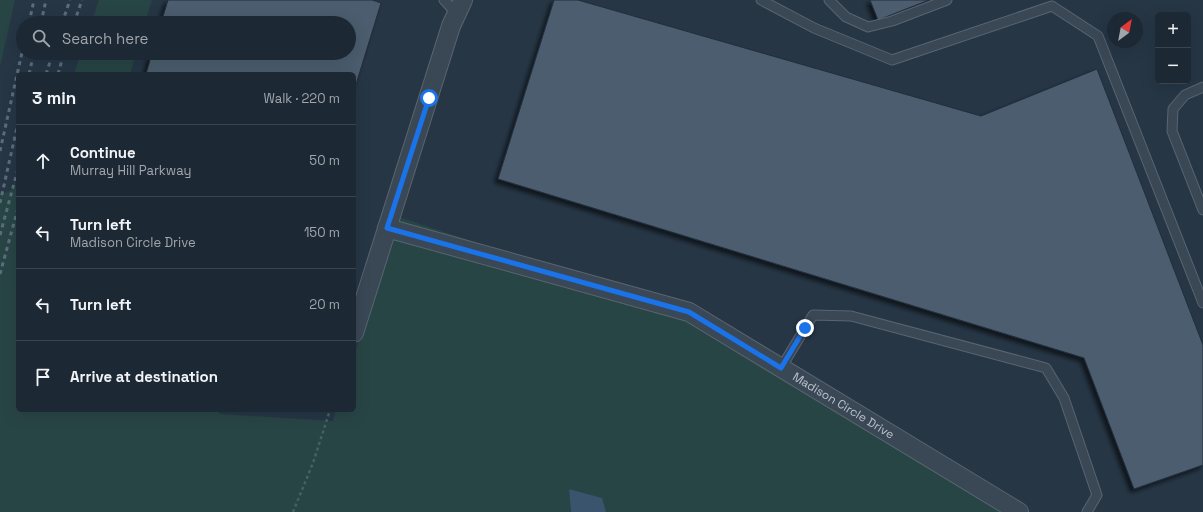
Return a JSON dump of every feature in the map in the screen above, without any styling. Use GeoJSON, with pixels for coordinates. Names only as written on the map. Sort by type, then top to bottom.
{"type":"FeatureCollection","features":[{"type":"Feature","properties":{"kind":"street"},"geometry":{"type":"LineString","coordinates":[[356,327],[452,26],[460,7]]}},
{"type":"Feature","properties":{"kind":"street","name":"Madison Circle Drive"},"geometry":{"type":"LineString","coordinates":[[387,228],[689,312],[1019,512]]}},
{"type":"Feature","properties":{"kind":"lane"},"geometry":{"type":"LineString","coordinates":[[444,0],[460,7]]}},
{"type":"Feature","properties":{"kind":"lane"},"geometry":{"type":"LineString","coordinates":[[761,0],[814,28],[892,60],[1052,6],[1098,36],[1203,302]]}},
{"type":"Feature","properties":{"kind":"lane"},"geometry":{"type":"LineString","coordinates":[[829,0],[846,17],[868,27],[892,21],[947,0]]}},
{"type":"Feature","properties":{"kind":"lane"},"geometry":{"type":"LineString","coordinates":[[1203,87],[1185,95],[1173,109],[1172,131],[1203,210]]}},
{"type":"Feature","properties":{"kind":"lane"},"geometry":{"type":"LineString","coordinates":[[781,368],[813,314],[851,316],[1046,368],[1064,398],[1097,495],[1087,512]]}},
{"type":"Feature","properties":{"kind":"path"},"geometry":{"type":"LineString","coordinates":[[293,512],[313,463],[329,412]]}},
{"type":"Feature","properties":{"kind":"green space"},"geometry":{"type":"Polygon","coordinates":[[[0,0],[15,0],[0,67],[0,0]]]}},
{"type":"Feature","properties":{"kind":"green space"},"geometry":{"type":"Polygon","coordinates":[[[99,0],[152,0],[147,16],[93,16],[99,0]]]}},
{"type":"Feature","properties":{"kind":"green space"},"geometry":{"type":"Polygon","coordinates":[[[79,60],[134,60],[131,72],[75,72],[79,60]]]}},
{"type":"Feature","properties":{"kind":"green space"},"geometry":{"type":"Polygon","coordinates":[[[16,188],[16,412],[218,412],[221,414],[333,421],[335,412],[356,412],[356,349],[399,217],[722,324],[1011,512],[606,512],[601,498],[569,489],[571,512],[0,512],[0,195],[16,188]]]}},
{"type":"Feature","properties":{"kind":"water"},"geometry":{"type":"Polygon","coordinates":[[[569,489],[602,498],[606,512],[571,512],[569,489]]]}},
{"type":"Feature","properties":{"kind":"building"},"geometry":{"type":"Polygon","coordinates":[[[168,0],[372,0],[381,3],[356,84],[356,72],[147,72],[150,60],[356,60],[356,16],[163,16],[168,0]]]}},
{"type":"Feature","properties":{"kind":"building"},"geometry":{"type":"Polygon","coordinates":[[[554,0],[578,0],[981,116],[1097,69],[1203,345],[1203,465],[1134,489],[1084,358],[498,179],[554,0]]]}},
{"type":"Feature","properties":{"kind":"building"},"geometry":{"type":"Polygon","coordinates":[[[870,0],[929,0],[878,20],[870,0]]]}},
{"type":"Feature","properties":{"kind":"railway"},"geometry":{"type":"LineString","coordinates":[[31,16],[34,0]]}},
{"type":"Feature","properties":{"kind":"railway"},"geometry":{"type":"LineString","coordinates":[[43,16],[46,0]]}},
{"type":"Feature","properties":{"kind":"railway"},"geometry":{"type":"LineString","coordinates":[[64,16],[70,0]]}},
{"type":"Feature","properties":{"kind":"railway"},"geometry":{"type":"LineString","coordinates":[[76,16],[82,0]]}},
{"type":"Feature","properties":{"kind":"railway"},"geometry":{"type":"LineString","coordinates":[[18,72],[20,60]]}},
{"type":"Feature","properties":{"kind":"railway"},"geometry":{"type":"LineString","coordinates":[[29,72],[32,60]]}},
{"type":"Feature","properties":{"kind":"railway"},"geometry":{"type":"LineString","coordinates":[[47,72],[51,60]]}},
{"type":"Feature","properties":{"kind":"railway"},"geometry":{"type":"LineString","coordinates":[[59,72],[62,60]]}},
{"type":"Feature","properties":{"kind":"railway"},"geometry":{"type":"LineString","coordinates":[[0,151],[16,79]]}},
{"type":"Feature","properties":{"kind":"railway"},"geometry":{"type":"LineString","coordinates":[[0,203],[16,132]]}},
{"type":"Feature","properties":{"kind":"railway"},"geometry":{"type":"LineString","coordinates":[[0,235],[16,176]]}},
{"type":"Feature","properties":{"kind":"railway"},"geometry":{"type":"LineString","coordinates":[[0,274],[16,215]]}},
{"type":"Feature","properties":{"kind":"route"},"geometry":{"type":"LineString","coordinates":[[429,98],[387,228],[689,312],[781,368],[805,328]]}}]}
